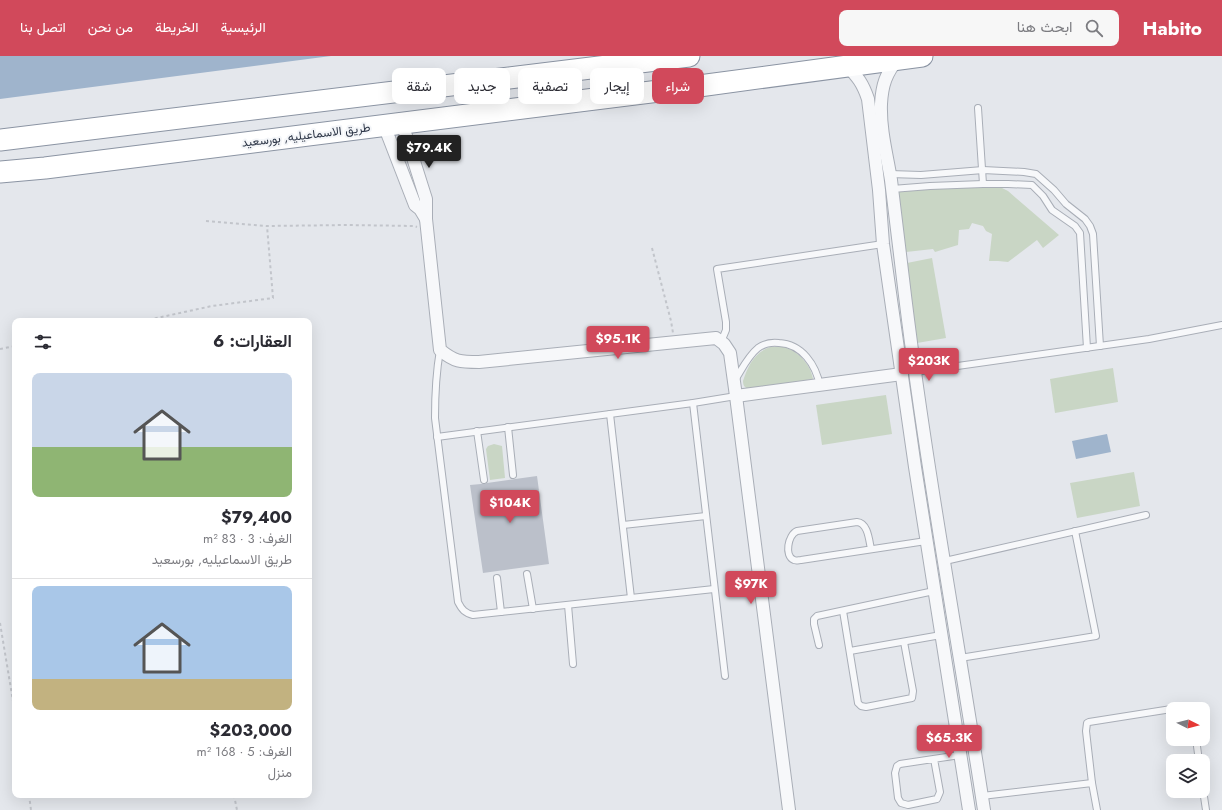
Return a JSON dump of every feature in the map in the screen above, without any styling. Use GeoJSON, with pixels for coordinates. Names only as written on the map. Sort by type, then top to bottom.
{"type":"FeatureCollection","features":[{"type":"Feature","properties":{"kind":"highway"},"geometry":{"type":"LineString","coordinates":[[0,140],[689,56]]}},
{"type":"Feature","properties":{"kind":"highway","name":"طريق الاسماعيليه, بورسعيد"},"geometry":{"type":"LineString","coordinates":[[0,172],[45,168],[699,86],[922,56]]}},
{"type":"Feature","properties":{"kind":"highway"},"geometry":{"type":"LineString","coordinates":[[40,134],[45,168]]}},
{"type":"Feature","properties":{"kind":"street"},"geometry":{"type":"LineString","coordinates":[[898,59],[886,77],[883,87],[881,106],[883,131],[892,189],[915,372],[984,810]]}},
{"type":"Feature","properties":{"kind":"street"},"geometry":{"type":"LineString","coordinates":[[846,66],[857,76],[864,86],[868,99],[879,190],[883,244],[926,541],[968,810]]}},
{"type":"Feature","properties":{"kind":"street"},"geometry":{"type":"LineString","coordinates":[[393,124],[415,205],[420,209],[426,219]]}},
{"type":"Feature","properties":{"kind":"street"},"geometry":{"type":"LineString","coordinates":[[393,124],[426,199],[426,219],[440,350],[449,357],[461,362],[479,362],[716,338],[724,344],[730,353],[789,810]]}},
{"type":"Feature","properties":{"kind":"street"},"geometry":{"type":"LineString","coordinates":[[879,190],[892,189]]}},
{"type":"Feature","properties":{"kind":"street"},"geometry":{"type":"LineString","coordinates":[[736,396],[820,386],[915,372]]}},
{"type":"Feature","properties":{"kind":"street"},"geometry":{"type":"LineString","coordinates":[[902,374],[915,372]]}},
{"type":"Feature","properties":{"kind":"street"},"geometry":{"type":"LineString","coordinates":[[915,467],[929,464]]}},
{"type":"Feature","properties":{"kind":"street"},"geometry":{"type":"LineString","coordinates":[[926,541],[941,538]]}},
{"type":"Feature","properties":{"kind":"street"},"geometry":{"type":"LineString","coordinates":[[967,798],[982,796]]}},
{"type":"Feature","properties":{"kind":"lane"},"geometry":{"type":"LineString","coordinates":[[978,108],[983,184]]}},
{"type":"Feature","properties":{"kind":"lane"},"geometry":{"type":"LineString","coordinates":[[890,174],[929,174],[983,170],[1036,174],[1054,190],[1066,204],[1085,219],[1093,234],[1100,346]]}},
{"type":"Feature","properties":{"kind":"lane"},"geometry":{"type":"LineString","coordinates":[[929,174],[930,186]]}},
{"type":"Feature","properties":{"kind":"lane"},"geometry":{"type":"LineString","coordinates":[[892,189],[983,184],[1032,185],[1043,196],[1052,210],[1075,226],[1080,233],[1087,348]]}},
{"type":"Feature","properties":{"kind":"lane"},"geometry":{"type":"LineString","coordinates":[[1075,226],[1085,219]]}},
{"type":"Feature","properties":{"kind":"lane"},"geometry":{"type":"LineString","coordinates":[[721,342],[726,330],[726,322],[717,269],[883,244]]}},
{"type":"Feature","properties":{"kind":"lane"},"geometry":{"type":"LineString","coordinates":[[915,372],[1149,339],[1222,325]]}},
{"type":"Feature","properties":{"kind":"lane"},"geometry":{"type":"LineString","coordinates":[[734,382],[748,358],[759,347],[776,342],[789,344],[803,353],[815,368],[820,386]]}},
{"type":"Feature","properties":{"kind":"lane"},"geometry":{"type":"LineString","coordinates":[[440,350],[435,394],[435,418],[458,602],[467,614],[473,615],[533,609],[714,589]]}},
{"type":"Feature","properties":{"kind":"lane"},"geometry":{"type":"LineString","coordinates":[[437,437],[736,396]]}},
{"type":"Feature","properties":{"kind":"lane"},"geometry":{"type":"LineString","coordinates":[[693,403],[724,676]]}},
{"type":"Feature","properties":{"kind":"lane"},"geometry":{"type":"LineString","coordinates":[[610,414],[631,598]]}},
{"type":"Feature","properties":{"kind":"lane"},"geometry":{"type":"LineString","coordinates":[[508,427],[513,475]]}},
{"type":"Feature","properties":{"kind":"lane"},"geometry":{"type":"LineString","coordinates":[[477,432],[484,480]]}},
{"type":"Feature","properties":{"kind":"lane"},"geometry":{"type":"LineString","coordinates":[[945,561],[1146,515]]}},
{"type":"Feature","properties":{"kind":"lane"},"geometry":{"type":"LineString","coordinates":[[623,525],[706,516]]}},
{"type":"Feature","properties":{"kind":"lane"},"geometry":{"type":"LineString","coordinates":[[872,549],[866,527],[862,523],[857,522],[797,530],[790,537],[788,544],[791,557],[794,560],[798,560],[926,541]]}},
{"type":"Feature","properties":{"kind":"lane"},"geometry":{"type":"LineString","coordinates":[[960,658],[1096,636],[1075,531]]}},
{"type":"Feature","properties":{"kind":"lane"},"geometry":{"type":"LineString","coordinates":[[527,574],[533,609]]}},
{"type":"Feature","properties":{"kind":"lane"},"geometry":{"type":"LineString","coordinates":[[497,578],[501,612]]}},
{"type":"Feature","properties":{"kind":"lane"},"geometry":{"type":"LineString","coordinates":[[819,645],[814,624],[815,617],[934,592]]}},
{"type":"Feature","properties":{"kind":"lane"},"geometry":{"type":"LineString","coordinates":[[568,605],[573,664]]}},
{"type":"Feature","properties":{"kind":"lane"},"geometry":{"type":"LineString","coordinates":[[843,611],[859,704],[866,707],[910,700],[912,698],[913,694],[904,642]]}},
{"type":"Feature","properties":{"kind":"lane"},"geometry":{"type":"LineString","coordinates":[[850,651],[941,635]]}},
{"type":"Feature","properties":{"kind":"lane"},"geometry":{"type":"LineString","coordinates":[[1097,810],[1086,731],[1087,723],[1166,710]]}},
{"type":"Feature","properties":{"kind":"lane"},"geometry":{"type":"LineString","coordinates":[[934,759],[940,792],[937,799],[908,804],[902,803],[898,798],[895,773],[896,766],[900,764],[960,755]]}},
{"type":"Feature","properties":{"kind":"lane"},"geometry":{"type":"LineString","coordinates":[[982,796],[1092,782]]}},
{"type":"Feature","properties":{"kind":"lane"},"geometry":{"type":"LineString","coordinates":[[1204,798],[1206,810]]}},
{"type":"Feature","properties":{"kind":"path"},"geometry":{"type":"LineString","coordinates":[[206,221],[267,226],[414,226],[421,228],[428,235]]}},
{"type":"Feature","properties":{"kind":"path"},"geometry":{"type":"LineString","coordinates":[[163,318],[212,306],[273,298],[267,226]]}},
{"type":"Feature","properties":{"kind":"path"},"geometry":{"type":"LineString","coordinates":[[652,248],[675,342]]}},
{"type":"Feature","properties":{"kind":"path"},"geometry":{"type":"LineString","coordinates":[[0,349],[12,347]]}},
{"type":"Feature","properties":{"kind":"path"},"geometry":{"type":"LineString","coordinates":[[0,623],[12,695]]}},
{"type":"Feature","properties":{"kind":"path"},"geometry":{"type":"LineString","coordinates":[[29,798],[31,810]]}},
{"type":"Feature","properties":{"kind":"path"},"geometry":{"type":"LineString","coordinates":[[235,798],[237,810]]}},
{"type":"Feature","properties":{"kind":"green space"},"geometry":{"type":"Polygon","coordinates":[[[1000,187],[1008,191],[1059,235],[1043,248],[1037,240],[1008,262],[989,261],[992,234],[986,231],[983,226],[972,223],[969,229],[959,230],[958,245],[935,252],[933,249],[906,252],[898,189],[1000,187]]]}},
{"type":"Feature","properties":{"kind":"green space"},"geometry":{"type":"Polygon","coordinates":[[[932,258],[946,338],[917,343],[907,263],[932,258]]]}},
{"type":"Feature","properties":{"kind":"green space"},"geometry":{"type":"Polygon","coordinates":[[[770,347],[783,347],[794,351],[807,364],[813,379],[749,389],[745,387],[743,381],[752,361],[756,356],[770,347]]]}},
{"type":"Feature","properties":{"kind":"green space"},"geometry":{"type":"Polygon","coordinates":[[[1113,368],[1118,402],[1055,413],[1050,379],[1113,368]]]}},
{"type":"Feature","properties":{"kind":"green space"},"geometry":{"type":"Polygon","coordinates":[[[886,395],[892,434],[822,445],[816,405],[886,395]]]}},
{"type":"Feature","properties":{"kind":"green space"},"geometry":{"type":"Polygon","coordinates":[[[494,444],[502,446],[505,478],[490,480],[486,449],[488,446],[494,444]]]}},
{"type":"Feature","properties":{"kind":"green space"},"geometry":{"type":"Polygon","coordinates":[[[1134,472],[1140,506],[1077,518],[1070,483],[1134,472]]]}},
{"type":"Feature","properties":{"kind":"water"},"geometry":{"type":"Polygon","coordinates":[[[0,56],[331,56],[0,99],[0,56]]]}},
{"type":"Feature","properties":{"kind":"water"},"geometry":{"type":"Polygon","coordinates":[[[1107,434],[1111,452],[1076,459],[1072,441],[1107,434]]]}},
{"type":"Feature","properties":{"kind":"building"},"geometry":{"type":"Polygon","coordinates":[[[537,476],[549,564],[483,573],[470,485],[537,476]]]}}]}
